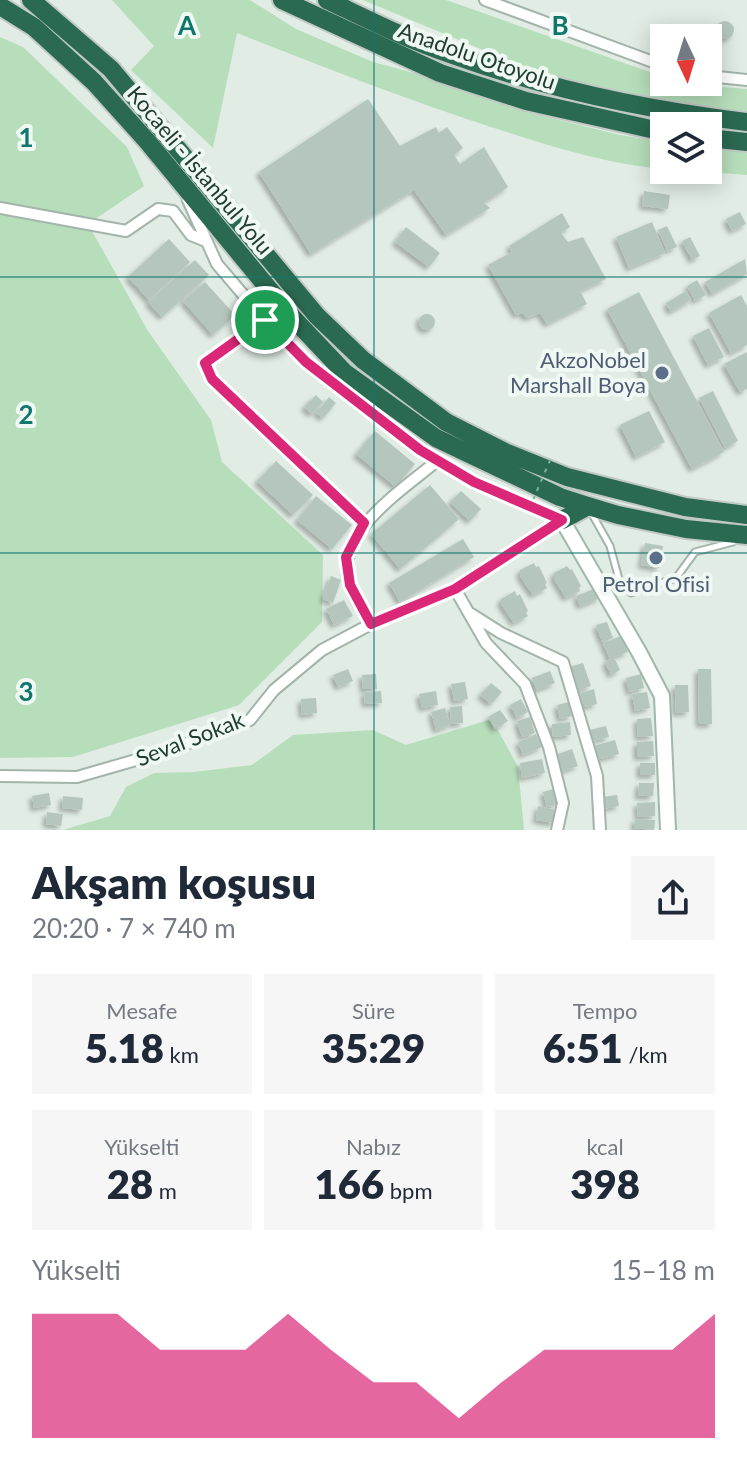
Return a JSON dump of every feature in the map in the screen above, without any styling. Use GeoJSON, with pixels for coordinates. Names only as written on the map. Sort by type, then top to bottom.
{"type":"FeatureCollection","features":[{"type":"Feature","properties":{"kind":"highway"},"geometry":{"type":"LineString","coordinates":[[31,0],[111,69]]}},
{"type":"Feature","properties":{"kind":"highway"},"geometry":{"type":"LineString","coordinates":[[45,0],[111,69],[317,316],[363,360],[446,422],[505,452],[567,477],[685,507],[747,515]]}},
{"type":"Feature","properties":{"kind":"highway","name":"Anadolu Otoyolu"},"geometry":{"type":"LineString","coordinates":[[282,0],[440,73],[526,101],[650,129]]}},
{"type":"Feature","properties":{"kind":"highway","name":"Anadolu Otoyolu"},"geometry":{"type":"LineString","coordinates":[[327,0],[447,53],[532,81],[599,99],[677,114],[747,122]]}},
{"type":"Feature","properties":{"kind":"highway","name":"Kocaeli - İstanbul Yolu"},"geometry":{"type":"LineString","coordinates":[[0,6],[34,27],[94,82],[147,141],[292,317],[344,372],[436,438],[560,497],[742,541]]}},
{"type":"Feature","properties":{"kind":"highway"},"geometry":{"type":"LineString","coordinates":[[722,139],[747,142]]}},
{"type":"Feature","properties":{"kind":"highway"},"geometry":{"type":"LineString","coordinates":[[685,507],[722,500],[747,502]]}},
{"type":"Feature","properties":{"kind":"highway"},"geometry":{"type":"LineString","coordinates":[[562,520],[588,506]]}},
{"type":"Feature","properties":{"kind":"street"},"geometry":{"type":"LineString","coordinates":[[485,0],[650,61]]}},
{"type":"Feature","properties":{"kind":"street"},"geometry":{"type":"LineString","coordinates":[[722,77],[747,80]]}},
{"type":"Feature","properties":{"kind":"street"},"geometry":{"type":"LineString","coordinates":[[180,183],[217,264],[306,362],[438,460],[474,482],[562,520],[662,696],[668,830]]}},
{"type":"Feature","properties":{"kind":"street"},"geometry":{"type":"LineString","coordinates":[[0,208],[126,231],[158,209],[173,211],[191,235],[206,241]]}},
{"type":"Feature","properties":{"kind":"street"},"geometry":{"type":"LineString","coordinates":[[265,320],[205,363],[212,379],[364,523]]}},
{"type":"Feature","properties":{"kind":"street"},"geometry":{"type":"LineString","coordinates":[[371,624],[350,585],[346,557],[364,523],[438,460]]}},
{"type":"Feature","properties":{"kind":"street","name":"Seval Sokak"},"geometry":{"type":"LineString","coordinates":[[0,776],[77,777],[167,751],[250,720],[274,690],[322,650],[371,624],[455,589],[562,520]]}},
{"type":"Feature","properties":{"kind":"street"},"geometry":{"type":"LineString","coordinates":[[455,589],[486,643],[525,684],[549,747],[563,803],[557,830]]}},
{"type":"Feature","properties":{"kind":"street"},"geometry":{"type":"LineString","coordinates":[[468,612],[501,633],[563,662],[597,776],[600,830]]}},
{"type":"Feature","properties":{"kind":"lane"},"geometry":{"type":"LineString","coordinates":[[588,506],[610,546],[620,583],[631,593],[676,578],[695,552],[742,541]]}},
{"type":"Feature","properties":{"kind":"path"},"geometry":{"type":"LineString","coordinates":[[533,500],[551,458]]}},
{"type":"Feature","properties":{"kind":"green space"},"geometry":{"type":"Polygon","coordinates":[[[112,0],[250,0],[296,29],[373,62],[539,115],[650,140],[650,167],[598,158],[512,134],[395,94],[237,33],[213,148],[131,70],[154,46],[112,0]]]}},
{"type":"Feature","properties":{"kind":"green space"},"geometry":{"type":"Polygon","coordinates":[[[363,0],[446,0],[650,72],[650,96],[722,96],[722,87],[747,89],[747,111],[676,104],[620,94],[531,70],[363,0]]]}},
{"type":"Feature","properties":{"kind":"green space"},"geometry":{"type":"Polygon","coordinates":[[[0,37],[23,47],[127,147],[144,186],[88,224],[148,331],[211,420],[222,462],[323,555],[322,622],[239,705],[73,757],[0,758],[0,37]]]}},
{"type":"Feature","properties":{"kind":"green space"},"geometry":{"type":"Polygon","coordinates":[[[722,149],[747,152],[747,175],[722,173],[722,149]]]}},
{"type":"Feature","properties":{"kind":"green space"},"geometry":{"type":"Polygon","coordinates":[[[492,719],[518,767],[524,830],[63,830],[110,816],[126,787],[154,773],[252,765],[293,735],[373,730],[406,745],[492,719]]]}},
{"type":"Feature","properties":{"kind":"building"},"geometry":{"type":"Polygon","coordinates":[[[725,21],[733,26],[733,34],[722,38],[722,24],[719,24],[725,21]]]}},
{"type":"Feature","properties":{"kind":"building"},"geometry":{"type":"Polygon","coordinates":[[[368,99],[400,146],[436,127],[439,133],[447,127],[463,148],[454,155],[460,164],[484,147],[508,187],[484,203],[490,208],[446,235],[414,190],[311,254],[259,172],[368,99]]]}},
{"type":"Feature","properties":{"kind":"building"},"geometry":{"type":"Polygon","coordinates":[[[644,191],[670,195],[668,209],[642,206],[644,191]]]}},
{"type":"Feature","properties":{"kind":"building"},"geometry":{"type":"Polygon","coordinates":[[[740,212],[746,224],[732,231],[726,219],[740,212]]]}},
{"type":"Feature","properties":{"kind":"building"},"geometry":{"type":"Polygon","coordinates":[[[562,213],[570,227],[561,233],[568,242],[583,237],[606,279],[580,291],[587,304],[547,324],[540,313],[527,318],[522,313],[516,315],[488,265],[512,252],[509,246],[562,213]]]}},
{"type":"Feature","properties":{"kind":"building"},"geometry":{"type":"Polygon","coordinates":[[[652,222],[665,253],[629,268],[616,237],[652,222]]]}},
{"type":"Feature","properties":{"kind":"building"},"geometry":{"type":"Polygon","coordinates":[[[667,226],[677,247],[667,251],[658,230],[667,226]]]}},
{"type":"Feature","properties":{"kind":"building"},"geometry":{"type":"Polygon","coordinates":[[[406,227],[440,253],[429,267],[395,242],[406,227]]]}},
{"type":"Feature","properties":{"kind":"building"},"geometry":{"type":"Polygon","coordinates":[[[690,237],[700,256],[692,260],[682,241],[690,237]]]}},
{"type":"Feature","properties":{"kind":"building"},"geometry":{"type":"Polygon","coordinates":[[[169,239],[190,262],[149,300],[128,277],[169,239]]]}},
{"type":"Feature","properties":{"kind":"building"},"geometry":{"type":"Polygon","coordinates":[[[745,259],[747,274],[712,294],[705,282],[745,259]]]}},
{"type":"Feature","properties":{"kind":"building"},"geometry":{"type":"Polygon","coordinates":[[[195,260],[209,275],[162,317],[148,302],[195,260]]]}},
{"type":"Feature","properties":{"kind":"building"},"geometry":{"type":"Polygon","coordinates":[[[697,280],[706,295],[695,301],[687,286],[697,280]]]}},
{"type":"Feature","properties":{"kind":"building"},"geometry":{"type":"Polygon","coordinates":[[[205,282],[235,315],[213,335],[183,301],[205,282]]]}},
{"type":"Feature","properties":{"kind":"building"},"geometry":{"type":"Polygon","coordinates":[[[686,291],[691,300],[671,312],[666,303],[686,291]]]}},
{"type":"Feature","properties":{"kind":"building"},"geometry":{"type":"Polygon","coordinates":[[[639,292],[724,452],[692,469],[607,309],[639,292]]]}},
{"type":"Feature","properties":{"kind":"building"},"geometry":{"type":"Polygon","coordinates":[[[741,295],[747,306],[747,345],[731,353],[709,313],[741,295]]]}},
{"type":"Feature","properties":{"kind":"building"},"geometry":{"type":"Polygon","coordinates":[[[427,314],[433,316],[433,328],[427,330],[421,328],[419,322],[421,316],[427,314]]]}},
{"type":"Feature","properties":{"kind":"building"},"geometry":{"type":"Polygon","coordinates":[[[709,328],[724,357],[708,365],[693,336],[709,328]]]}},
{"type":"Feature","properties":{"kind":"building"},"geometry":{"type":"Polygon","coordinates":[[[747,352],[747,389],[740,392],[724,364],[747,352]]]}},
{"type":"Feature","properties":{"kind":"building"},"geometry":{"type":"Polygon","coordinates":[[[713,391],[738,441],[725,448],[699,398],[713,391]]]}},
{"type":"Feature","properties":{"kind":"building"},"geometry":{"type":"Polygon","coordinates":[[[316,395],[323,402],[312,414],[304,407],[316,395]]]}},
{"type":"Feature","properties":{"kind":"building"},"geometry":{"type":"Polygon","coordinates":[[[329,397],[336,403],[323,418],[316,413],[329,397]]]}},
{"type":"Feature","properties":{"kind":"building"},"geometry":{"type":"Polygon","coordinates":[[[649,411],[665,442],[636,457],[620,425],[649,411]]]}},
{"type":"Feature","properties":{"kind":"building"},"geometry":{"type":"Polygon","coordinates":[[[375,431],[415,464],[396,487],[356,454],[375,431]]]}},
{"type":"Feature","properties":{"kind":"building"},"geometry":{"type":"Polygon","coordinates":[[[276,461],[313,495],[293,515],[257,481],[276,461]]]}},
{"type":"Feature","properties":{"kind":"building"},"geometry":{"type":"Polygon","coordinates":[[[430,485],[459,519],[400,569],[371,534],[430,485]]]}},
{"type":"Feature","properties":{"kind":"building"},"geometry":{"type":"Polygon","coordinates":[[[461,491],[481,509],[470,521],[450,502],[461,491]]]}},
{"type":"Feature","properties":{"kind":"building"},"geometry":{"type":"Polygon","coordinates":[[[316,496],[352,525],[332,549],[297,520],[316,496]]]}},
{"type":"Feature","properties":{"kind":"building"},"geometry":{"type":"Polygon","coordinates":[[[463,539],[474,557],[400,602],[389,583],[463,539]]]}},
{"type":"Feature","properties":{"kind":"building"},"geometry":{"type":"Polygon","coordinates":[[[645,543],[663,546],[659,568],[641,565],[645,543]]]}},
{"type":"Feature","properties":{"kind":"building"},"geometry":{"type":"Polygon","coordinates":[[[534,563],[536,567],[539,566],[547,588],[533,595],[520,576],[520,570],[534,563]]]}},
{"type":"Feature","properties":{"kind":"building"},"geometry":{"type":"Polygon","coordinates":[[[567,566],[581,586],[580,591],[566,598],[554,579],[554,573],[567,566]]]}},
{"type":"Feature","properties":{"kind":"building"},"geometry":{"type":"Polygon","coordinates":[[[331,576],[341,580],[333,603],[323,599],[331,576]]]}},
{"type":"Feature","properties":{"kind":"building"},"geometry":{"type":"Polygon","coordinates":[[[596,588],[600,598],[580,606],[576,596],[596,588]]]}},
{"type":"Feature","properties":{"kind":"building"},"geometry":{"type":"Polygon","coordinates":[[[515,591],[517,596],[520,594],[528,616],[514,623],[501,599],[515,591]]]}},
{"type":"Feature","properties":{"kind":"building"},"geometry":{"type":"Polygon","coordinates":[[[344,600],[353,616],[334,625],[326,609],[344,600]]]}},
{"type":"Feature","properties":{"kind":"building"},"geometry":{"type":"Polygon","coordinates":[[[607,622],[613,638],[602,642],[596,625],[607,622]]]}},
{"type":"Feature","properties":{"kind":"building"},"geometry":{"type":"Polygon","coordinates":[[[621,636],[628,652],[614,657],[620,670],[611,675],[605,662],[610,659],[603,643],[621,636]]]}},
{"type":"Feature","properties":{"kind":"building"},"geometry":{"type":"Polygon","coordinates":[[[583,663],[591,686],[577,691],[569,667],[583,663]]]}},
{"type":"Feature","properties":{"kind":"building"},"geometry":{"type":"Polygon","coordinates":[[[348,669],[353,681],[338,687],[333,675],[348,669]]]}},
{"type":"Feature","properties":{"kind":"building"},"geometry":{"type":"Polygon","coordinates":[[[698,669],[711,669],[712,724],[699,724],[698,669]]]}},
{"type":"Feature","properties":{"kind":"building"},"geometry":{"type":"Polygon","coordinates":[[[550,671],[555,683],[537,690],[532,678],[550,671]]]}},
{"type":"Feature","properties":{"kind":"building"},"geometry":{"type":"Polygon","coordinates":[[[376,674],[377,689],[363,689],[362,675],[376,674]]]}},
{"type":"Feature","properties":{"kind":"building"},"geometry":{"type":"Polygon","coordinates":[[[641,674],[644,688],[629,692],[626,678],[641,674]]]}},
{"type":"Feature","properties":{"kind":"building"},"geometry":{"type":"Polygon","coordinates":[[[465,682],[468,699],[454,701],[451,684],[465,682]]]}},
{"type":"Feature","properties":{"kind":"building"},"geometry":{"type":"Polygon","coordinates":[[[491,683],[502,692],[491,704],[480,695],[491,683]]]}},
{"type":"Feature","properties":{"kind":"building"},"geometry":{"type":"Polygon","coordinates":[[[675,685],[688,685],[689,712],[676,713],[675,685]]]}},
{"type":"Feature","properties":{"kind":"building"},"geometry":{"type":"Polygon","coordinates":[[[594,689],[597,704],[584,707],[580,693],[594,689]]]}},
{"type":"Feature","properties":{"kind":"building"},"geometry":{"type":"Polygon","coordinates":[[[381,691],[382,703],[365,704],[364,692],[381,691]]]}},
{"type":"Feature","properties":{"kind":"building"},"geometry":{"type":"Polygon","coordinates":[[[436,691],[438,705],[422,708],[419,694],[436,691]]]}},
{"type":"Feature","properties":{"kind":"building"},"geometry":{"type":"Polygon","coordinates":[[[647,692],[650,708],[635,711],[632,694],[647,692]]]}},
{"type":"Feature","properties":{"kind":"building"},"geometry":{"type":"Polygon","coordinates":[[[316,698],[317,713],[302,715],[301,699],[316,698]]]}},
{"type":"Feature","properties":{"kind":"building"},"geometry":{"type":"Polygon","coordinates":[[[521,699],[528,712],[517,718],[510,705],[521,699]]]}},
{"type":"Feature","properties":{"kind":"building"},"geometry":{"type":"Polygon","coordinates":[[[569,702],[572,716],[560,719],[557,705],[569,702]]]}},
{"type":"Feature","properties":{"kind":"building"},"geometry":{"type":"Polygon","coordinates":[[[462,706],[463,723],[451,724],[450,707],[462,706]]]}},
{"type":"Feature","properties":{"kind":"building"},"geometry":{"type":"Polygon","coordinates":[[[445,708],[450,725],[436,730],[431,712],[445,708]]]}},
{"type":"Feature","properties":{"kind":"building"},"geometry":{"type":"Polygon","coordinates":[[[500,710],[508,721],[495,729],[488,717],[500,710]]]}},
{"type":"Feature","properties":{"kind":"building"},"geometry":{"type":"Polygon","coordinates":[[[530,717],[535,733],[522,737],[517,721],[530,717]]]}},
{"type":"Feature","properties":{"kind":"building"},"geometry":{"type":"Polygon","coordinates":[[[651,718],[653,736],[638,737],[637,719],[651,718]]]}},
{"type":"Feature","properties":{"kind":"building"},"geometry":{"type":"Polygon","coordinates":[[[570,722],[571,735],[553,737],[552,724],[570,722]]]}},
{"type":"Feature","properties":{"kind":"building"},"geometry":{"type":"Polygon","coordinates":[[[606,726],[609,737],[592,741],[590,730],[606,726]]]}},
{"type":"Feature","properties":{"kind":"building"},"geometry":{"type":"Polygon","coordinates":[[[536,734],[542,747],[523,755],[518,742],[536,734]]]}},
{"type":"Feature","properties":{"kind":"building"},"geometry":{"type":"Polygon","coordinates":[[[615,740],[619,754],[596,760],[593,746],[615,740]]]}},
{"type":"Feature","properties":{"kind":"building"},"geometry":{"type":"Polygon","coordinates":[[[653,741],[654,756],[637,757],[637,742],[653,741]]]}},
{"type":"Feature","properties":{"kind":"building"},"geometry":{"type":"Polygon","coordinates":[[[572,749],[578,766],[561,772],[555,755],[572,749]]]}},
{"type":"Feature","properties":{"kind":"building"},"geometry":{"type":"Polygon","coordinates":[[[542,759],[545,773],[522,778],[520,763],[542,759]]]}},
{"type":"Feature","properties":{"kind":"building"},"geometry":{"type":"Polygon","coordinates":[[[640,763],[655,763],[655,775],[640,775],[640,763]]]}},
{"type":"Feature","properties":{"kind":"building"},"geometry":{"type":"Polygon","coordinates":[[[639,783],[654,783],[653,796],[638,796],[639,783]]]}},
{"type":"Feature","properties":{"kind":"building"},"geometry":{"type":"Polygon","coordinates":[[[554,789],[557,805],[547,807],[543,792],[554,789]]]}},
{"type":"Feature","properties":{"kind":"building"},"geometry":{"type":"Polygon","coordinates":[[[49,793],[51,805],[34,808],[32,796],[49,793]]]}},
{"type":"Feature","properties":{"kind":"building"},"geometry":{"type":"Polygon","coordinates":[[[617,795],[619,806],[603,809],[602,797],[617,795]]]}},
{"type":"Feature","properties":{"kind":"building"},"geometry":{"type":"Polygon","coordinates":[[[63,796],[83,798],[82,810],[62,808],[63,796]]]}},
{"type":"Feature","properties":{"kind":"building"},"geometry":{"type":"Polygon","coordinates":[[[655,802],[655,816],[638,817],[637,803],[655,802]]]}},
{"type":"Feature","properties":{"kind":"building"},"geometry":{"type":"Polygon","coordinates":[[[538,806],[556,810],[554,823],[536,820],[538,806]]]}},
{"type":"Feature","properties":{"kind":"building"},"geometry":{"type":"Polygon","coordinates":[[[47,812],[63,814],[61,826],[46,824],[47,812]]]}},
{"type":"Feature","properties":{"kind":"building"},"geometry":{"type":"Polygon","coordinates":[[[635,819],[655,820],[654,830],[634,828],[635,819]]]}},
{"type":"Feature","properties":{"kind":"place","name":"AkzoNobel Marshall Boya"},"geometry":{"type":"Point","coordinates":[662,373]}},
{"type":"Feature","properties":{"kind":"place","name":"Petrol Ofisi"},"geometry":{"type":"Point","coordinates":[656,558]}},
{"type":"Feature","properties":{"kind":"route"},"geometry":{"type":"LineString","coordinates":[[265,320],[306,362],[420,450],[474,482],[562,520],[455,589],[371,624],[350,585],[346,557],[364,523],[212,379],[205,363],[265,320]]}}]}
